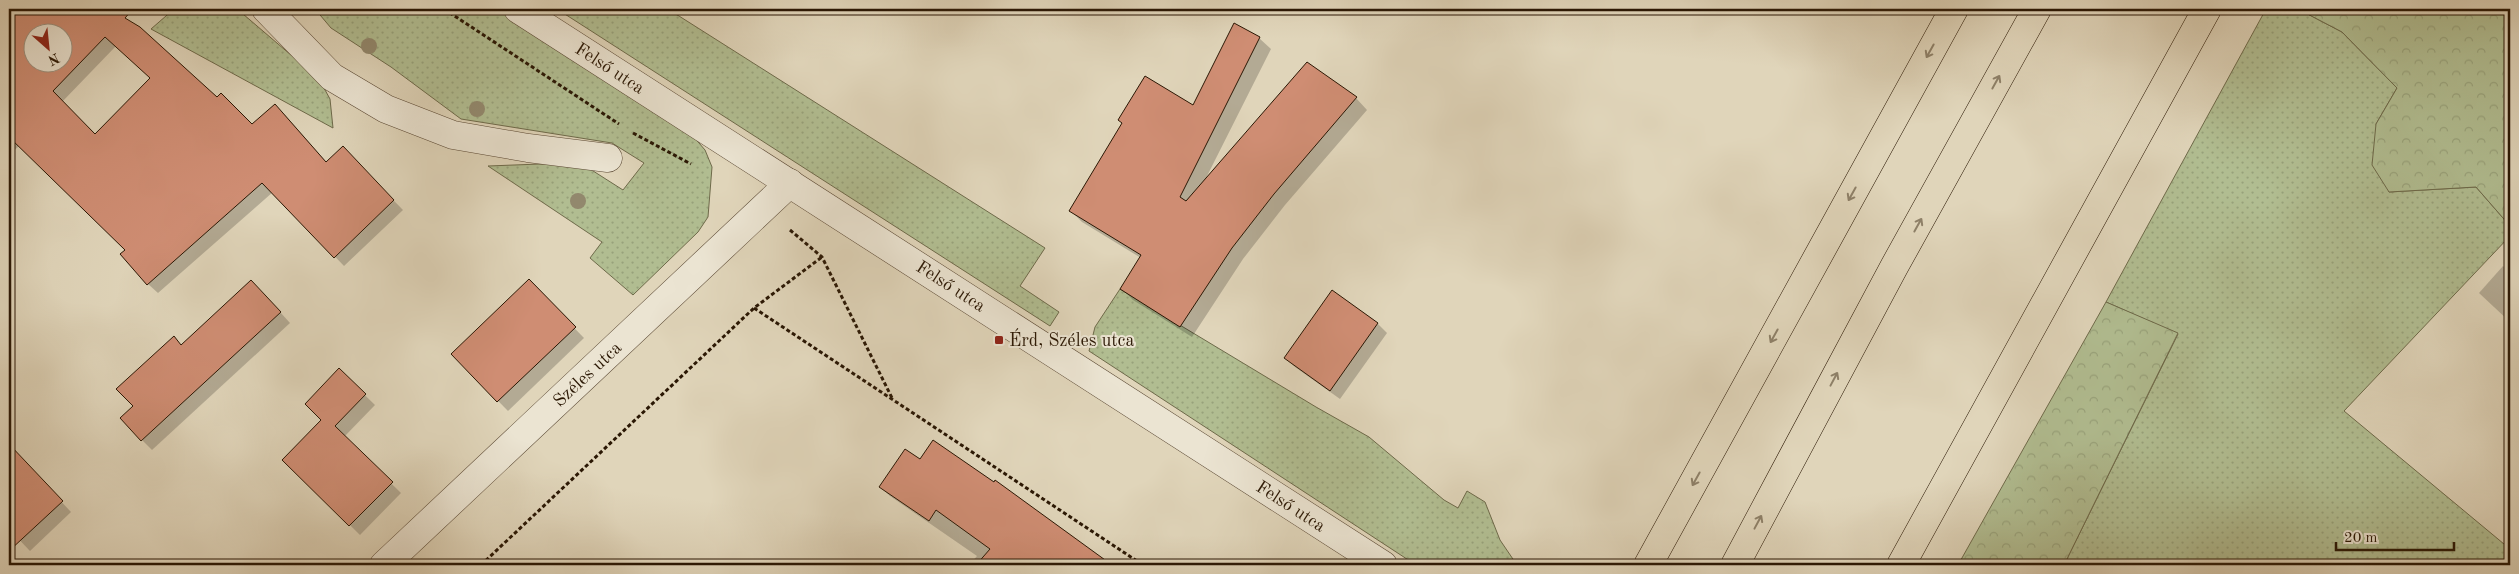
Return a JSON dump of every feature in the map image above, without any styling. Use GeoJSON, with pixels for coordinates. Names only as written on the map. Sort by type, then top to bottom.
{"type":"FeatureCollection","features":[{"type":"Feature","properties":{"kind":"main road"},"geometry":{"type":"LineString","coordinates":[[1648,565],[1954,9]]}},
{"type":"Feature","properties":{"kind":"main road"},"geometry":{"type":"LineString","coordinates":[[1735,565],[1894,267],[2037,9]]}},
{"type":"Feature","properties":{"kind":"main road"},"geometry":{"type":"LineString","coordinates":[[1901,565],[2207,9]]}},
{"type":"Feature","properties":{"kind":"street"},"geometry":{"type":"LineString","coordinates":[[266,9],[332,77],[386,109],[453,135],[528,148],[608,158]]}},
{"type":"Feature","properties":{"kind":"street","name":"Felső utca"},"geometry":{"type":"LineString","coordinates":[[518,9],[1383,565]]}},
{"type":"Feature","properties":{"kind":"street","name":"Széles utca"},"geometry":{"type":"LineString","coordinates":[[384,565],[790,183]]}},
{"type":"Feature","properties":{"kind":"path"},"geometry":{"type":"LineString","coordinates":[[444,9],[623,127]]}},
{"type":"Feature","properties":{"kind":"path"},"geometry":{"type":"LineString","coordinates":[[631,131],[694,165]]}},
{"type":"Feature","properties":{"kind":"path"},"geometry":{"type":"LineString","coordinates":[[761,209],[822,257],[893,400]]}},
{"type":"Feature","properties":{"kind":"path"},"geometry":{"type":"LineString","coordinates":[[481,565],[754,308],[822,257]]}},
{"type":"Feature","properties":{"kind":"path"},"geometry":{"type":"LineString","coordinates":[[754,308],[1143,565]]}},
{"type":"Feature","properties":{"kind":"green space"},"geometry":{"type":"Polygon","coordinates":[[[174,9],[232,9],[243,14],[319,79],[330,99],[333,128],[151,29],[174,9]]]}},
{"type":"Feature","properties":{"kind":"green space"},"geometry":{"type":"Polygon","coordinates":[[[315,9],[496,9],[693,136],[705,150],[712,167],[708,217],[698,232],[633,295],[590,258],[602,242],[488,166],[567,163],[590,169],[623,190],[644,163],[612,143],[461,119],[391,67],[331,28],[315,9]]]}},
{"type":"Feature","properties":{"kind":"green space"},"geometry":{"type":"Polygon","coordinates":[[[557,9],[666,9],[679,16],[1045,248],[1020,286],[1059,312],[1050,326],[557,9]]]}},
{"type":"Feature","properties":{"kind":"green space"},"geometry":{"type":"Polygon","coordinates":[[[2266,9],[2298,9],[2342,32],[2397,88],[2376,124],[2389,192],[2476,187],[2510,226],[2510,236],[2344,411],[2510,549],[2510,565],[2064,565],[2178,334],[2106,302],[2266,9]]]}},
{"type":"Feature","properties":{"kind":"green space"},"geometry":{"type":"Polygon","coordinates":[[[2298,9],[2510,9],[2510,226],[2476,187],[2389,192],[2372,165],[2376,124],[2397,88],[2342,32],[2298,9]]]}},
{"type":"Feature","properties":{"kind":"green space"},"geometry":{"type":"Polygon","coordinates":[[[1120,289],[1369,437],[1444,500],[1458,508],[1467,491],[1485,502],[1500,540],[1517,565],[1416,565],[1089,351],[1095,327],[1120,289]]]}},
{"type":"Feature","properties":{"kind":"green space"},"geometry":{"type":"Polygon","coordinates":[[[2106,302],[2178,333],[2064,565],[1958,565],[2106,302]]]}},
{"type":"Feature","properties":{"kind":"building"},"geometry":{"type":"Polygon","coordinates":[[[9,9],[133,9],[125,18],[140,27],[217,97],[221,93],[252,124],[275,104],[326,162],[343,146],[394,200],[334,258],[262,183],[147,285],[120,254],[125,250],[9,137],[9,9]],[[22,22],[22,72],[71,72],[53,91],[95,134],[150,78],[105,37],[72,71],[72,22],[22,22]]]}},
{"type":"Feature","properties":{"kind":"building"},"geometry":{"type":"Polygon","coordinates":[[[1234,23],[1260,37],[1180,197],[1186,201],[1307,62],[1357,97],[1274,194],[1232,248],[1180,327],[1120,289],[1141,255],[1069,211],[1122,123],[1118,120],[1145,76],[1193,105],[1234,23]]]}},
{"type":"Feature","properties":{"kind":"building"},"geometry":{"type":"Polygon","coordinates":[[[529,279],[576,327],[497,402],[451,354],[529,279]]]}},
{"type":"Feature","properties":{"kind":"building"},"geometry":{"type":"Polygon","coordinates":[[[251,280],[281,312],[141,441],[120,418],[133,406],[116,389],[174,336],[181,345],[251,280]]]}},
{"type":"Feature","properties":{"kind":"building"},"geometry":{"type":"Polygon","coordinates":[[[1332,290],[1378,323],[1330,391],[1284,358],[1332,290]]]}},
{"type":"Feature","properties":{"kind":"building"},"geometry":{"type":"Polygon","coordinates":[[[339,368],[366,394],[335,426],[393,482],[349,526],[282,460],[321,420],[305,404],[339,368]]]}},
{"type":"Feature","properties":{"kind":"building"},"geometry":{"type":"Polygon","coordinates":[[[933,440],[994,482],[995,480],[1112,565],[976,565],[990,549],[936,510],[929,521],[879,487],[905,449],[920,459],[933,440]]]}},
{"type":"Feature","properties":{"kind":"building"},"geometry":{"type":"Polygon","coordinates":[[[9,444],[63,501],[9,551],[9,444]]]}},
{"type":"Feature","properties":{"kind":"place","name":"Érd, Széles utca"},"geometry":{"type":"Point","coordinates":[999,340]}}]}
